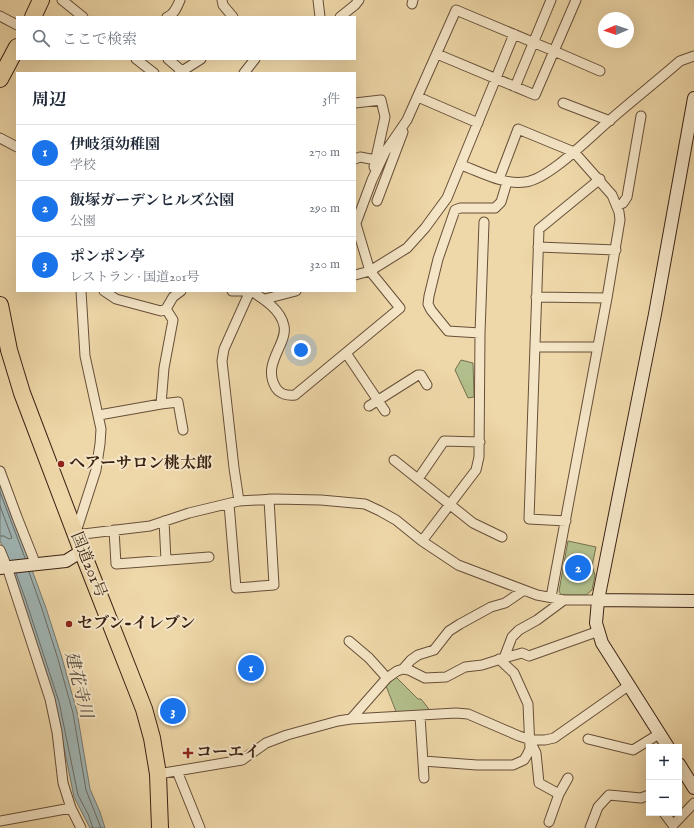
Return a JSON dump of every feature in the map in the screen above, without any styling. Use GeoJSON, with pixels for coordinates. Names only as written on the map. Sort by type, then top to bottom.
{"type":"FeatureCollection","features":[{"type":"Feature","properties":{"kind":"highway"},"geometry":{"type":"LineString","coordinates":[[33,16],[41,0]]}},
{"type":"Feature","properties":{"kind":"highway"},"geometry":{"type":"LineString","coordinates":[[0,80],[16,49]]}},
{"type":"Feature","properties":{"kind":"highway","name":"国道201号"},"geometry":{"type":"LineString","coordinates":[[0,305],[9,350],[22,393],[82,552],[144,709],[152,738],[158,774],[160,828]]}},
{"type":"Feature","properties":{"kind":"street"},"geometry":{"type":"LineString","coordinates":[[62,0],[82,16]]}},
{"type":"Feature","properties":{"kind":"street"},"geometry":{"type":"LineString","coordinates":[[171,16],[180,0]]}},
{"type":"Feature","properties":{"kind":"street"},"geometry":{"type":"LineString","coordinates":[[222,0],[223,5],[232,16]]}},
{"type":"Feature","properties":{"kind":"street"},"geometry":{"type":"LineString","coordinates":[[318,0],[320,16]]}},
{"type":"Feature","properties":{"kind":"street"},"geometry":{"type":"LineString","coordinates":[[341,16],[356,5],[359,0]]}},
{"type":"Feature","properties":{"kind":"street"},"geometry":{"type":"LineString","coordinates":[[515,87],[550,0]]}},
{"type":"Feature","properties":{"kind":"street"},"geometry":{"type":"LineString","coordinates":[[437,54],[534,95],[576,0]]}},
{"type":"Feature","properties":{"kind":"street"},"geometry":{"type":"LineString","coordinates":[[377,201],[408,120],[456,10],[600,71]]}},
{"type":"Feature","properties":{"kind":"street"},"geometry":{"type":"LineString","coordinates":[[0,16],[16,25]]}},
{"type":"Feature","properties":{"kind":"street"},"geometry":{"type":"LineString","coordinates":[[356,275],[370,271],[407,248],[425,228],[447,198],[514,34]]}},
{"type":"Feature","properties":{"kind":"street"},"geometry":{"type":"LineString","coordinates":[[461,165],[503,180],[524,182],[533,181],[545,174],[574,152],[680,61],[694,56]]}},
{"type":"Feature","properties":{"kind":"street"},"geometry":{"type":"LineString","coordinates":[[137,60],[153,72]]}},
{"type":"Feature","properties":{"kind":"street"},"geometry":{"type":"LineString","coordinates":[[169,60],[180,72],[199,60]]}},
{"type":"Feature","properties":{"kind":"street"},"geometry":{"type":"LineString","coordinates":[[245,72],[254,60]]}},
{"type":"Feature","properties":{"kind":"street"},"geometry":{"type":"LineString","coordinates":[[418,97],[478,123]]}},
{"type":"Feature","properties":{"kind":"street"},"geometry":{"type":"LineString","coordinates":[[666,744],[602,643],[596,623],[598,600],[692,121],[694,98]]}},
{"type":"Feature","properties":{"kind":"street"},"geometry":{"type":"LineString","coordinates":[[356,103],[380,100],[385,117],[372,180]]}},
{"type":"Feature","properties":{"kind":"street"},"geometry":{"type":"LineString","coordinates":[[563,103],[610,121]]}},
{"type":"Feature","properties":{"kind":"street"},"geometry":{"type":"LineString","coordinates":[[617,206],[623,203],[626,197],[642,116]]}},
{"type":"Feature","properties":{"kind":"street"},"geometry":{"type":"LineString","coordinates":[[356,220],[385,152],[408,120]]}},
{"type":"Feature","properties":{"kind":"street"},"geometry":{"type":"LineString","coordinates":[[480,332],[448,331],[431,310],[428,304],[429,296],[438,259],[455,210],[460,208],[495,208],[502,202],[503,180],[518,129],[574,152],[600,179],[612,195],[617,206],[620,220],[616,250],[551,597]]}},
{"type":"Feature","properties":{"kind":"street"},"geometry":{"type":"LineString","coordinates":[[0,138],[16,146]]}},
{"type":"Feature","properties":{"kind":"street"},"geometry":{"type":"LineString","coordinates":[[356,159],[360,157],[376,160]]}},
{"type":"Feature","properties":{"kind":"street"},"geometry":{"type":"LineString","coordinates":[[566,520],[529,519],[539,229],[600,179]]}},
{"type":"Feature","properties":{"kind":"street"},"geometry":{"type":"LineString","coordinates":[[422,541],[476,470],[479,457],[480,332],[484,222]]}},
{"type":"Feature","properties":{"kind":"street"},"geometry":{"type":"LineString","coordinates":[[252,292],[265,299],[279,314],[285,328],[273,362],[273,383],[284,395],[295,395],[400,308],[370,271],[356,226]]}},
{"type":"Feature","properties":{"kind":"street"},"geometry":{"type":"LineString","coordinates":[[538,247],[616,250]]}},
{"type":"Feature","properties":{"kind":"street"},"geometry":{"type":"LineString","coordinates":[[81,292],[85,356],[101,429],[96,470],[76,535],[150,526],[189,513],[239,502],[269,499],[321,500],[365,504],[396,520],[422,541],[458,565],[536,595],[564,600],[694,601]]}},
{"type":"Feature","properties":{"kind":"street"},"geometry":{"type":"LineString","coordinates":[[105,292],[116,300],[161,311],[166,309],[173,297],[179,292]]}},
{"type":"Feature","properties":{"kind":"street"},"geometry":{"type":"LineString","coordinates":[[239,502],[222,361],[224,349],[250,292]]}},
{"type":"Feature","properties":{"kind":"street"},"geometry":{"type":"LineString","coordinates":[[265,299],[292,292]]}},
{"type":"Feature","properties":{"kind":"street"},"geometry":{"type":"LineString","coordinates":[[536,296],[607,298]]}},
{"type":"Feature","properties":{"kind":"street"},"geometry":{"type":"LineString","coordinates":[[161,404],[164,368],[173,320],[166,309]]}},
{"type":"Feature","properties":{"kind":"street"},"geometry":{"type":"LineString","coordinates":[[535,347],[597,347]]}},
{"type":"Feature","properties":{"kind":"street"},"geometry":{"type":"LineString","coordinates":[[346,353],[373,404],[385,411]]}},
{"type":"Feature","properties":{"kind":"street"},"geometry":{"type":"LineString","coordinates":[[373,404],[418,375],[421,375],[426,385]]}},
{"type":"Feature","properties":{"kind":"street"},"geometry":{"type":"LineString","coordinates":[[99,415],[178,402],[184,430]]}},
{"type":"Feature","properties":{"kind":"street"},"geometry":{"type":"LineString","coordinates":[[418,479],[444,441],[480,442]]}},
{"type":"Feature","properties":{"kind":"street"},"geometry":{"type":"LineString","coordinates":[[394,460],[473,523],[502,537]]}},
{"type":"Feature","properties":{"kind":"street"},"geometry":{"type":"LineString","coordinates":[[0,471],[35,565]]}},
{"type":"Feature","properties":{"kind":"street"},"geometry":{"type":"LineString","coordinates":[[229,504],[236,588],[274,585],[269,499]]}},
{"type":"Feature","properties":{"kind":"street"},"geometry":{"type":"LineString","coordinates":[[164,521],[166,560]]}},
{"type":"Feature","properties":{"kind":"street"},"geometry":{"type":"LineString","coordinates":[[114,530],[116,564],[209,557]]}},
{"type":"Feature","properties":{"kind":"street"},"geometry":{"type":"LineString","coordinates":[[0,550],[50,699],[57,732],[64,783],[71,808],[81,828]]}},
{"type":"Feature","properties":{"kind":"street"},"geometry":{"type":"LineString","coordinates":[[5,567],[35,565],[66,560],[82,552]]}},
{"type":"Feature","properties":{"kind":"street"},"geometry":{"type":"LineString","coordinates":[[404,669],[411,660],[418,655],[434,650],[449,631],[490,607],[505,603],[524,590]]}},
{"type":"Feature","properties":{"kind":"street"},"geometry":{"type":"LineString","coordinates":[[501,658],[512,637],[519,630],[537,620],[564,600]]}},
{"type":"Feature","properties":{"kind":"street"},"geometry":{"type":"LineString","coordinates":[[351,719],[387,678],[397,671],[404,669],[409,670],[425,678],[446,677],[465,667],[482,665],[501,658],[522,653],[530,656],[599,631]]}},
{"type":"Feature","properties":{"kind":"street"},"geometry":{"type":"LineString","coordinates":[[349,641],[369,658],[387,678]]}},
{"type":"Feature","properties":{"kind":"street"},"geometry":{"type":"LineString","coordinates":[[423,760],[477,766],[513,765],[524,760],[528,755],[530,749],[528,704],[514,674],[501,658]]}},
{"type":"Feature","properties":{"kind":"street"},"geometry":{"type":"LineString","coordinates":[[158,774],[242,760],[266,743],[287,735],[338,721],[351,719],[456,713],[468,714],[529,739],[544,740],[554,738],[628,686]]}},
{"type":"Feature","properties":{"kind":"street"},"geometry":{"type":"LineString","coordinates":[[420,716],[424,778]]}},
{"type":"Feature","properties":{"kind":"street"},"geometry":{"type":"LineString","coordinates":[[588,740],[634,750],[659,734]]}},
{"type":"Feature","properties":{"kind":"street"},"geometry":{"type":"LineString","coordinates":[[529,739],[536,753],[539,783],[559,794]]}},
{"type":"Feature","properties":{"kind":"street"},"geometry":{"type":"LineString","coordinates":[[682,769],[694,788]]}},
{"type":"Feature","properties":{"kind":"street"},"geometry":{"type":"LineString","coordinates":[[177,771],[200,828]]}},
{"type":"Feature","properties":{"kind":"street"},"geometry":{"type":"LineString","coordinates":[[549,822],[559,794],[568,778]]}},
{"type":"Feature","properties":{"kind":"street"},"geometry":{"type":"LineString","coordinates":[[590,828],[598,807],[609,794],[641,798],[646,796]]}},
{"type":"Feature","properties":{"kind":"street"},"geometry":{"type":"LineString","coordinates":[[666,816],[672,827],[694,803]]}},
{"type":"Feature","properties":{"kind":"street"},"geometry":{"type":"LineString","coordinates":[[0,821],[71,808]]}},
{"type":"Feature","properties":{"kind":"green space"},"geometry":{"type":"Polygon","coordinates":[[[461,360],[473,363],[474,397],[468,398],[455,370],[461,360]]]}},
{"type":"Feature","properties":{"kind":"green space"},"geometry":{"type":"Polygon","coordinates":[[[568,541],[596,547],[592,566],[595,575],[592,590],[586,595],[561,595],[559,591],[568,541]]]}},
{"type":"Feature","properties":{"kind":"green space"},"geometry":{"type":"Polygon","coordinates":[[[396,677],[418,699],[421,699],[432,713],[397,714],[386,686],[396,677]]]}},
{"type":"Feature","properties":{"kind":"water"},"geometry":{"type":"Polygon","coordinates":[[[0,480],[30,559],[32,570],[62,658],[77,712],[90,789],[105,828],[90,828],[74,797],[55,703],[8,558],[0,541],[0,480]]]}},
{"type":"Feature","properties":{"kind":"place","name":"ヘアーサロン桃太郎"},"geometry":{"type":"Point","coordinates":[61,464]}},
{"type":"Feature","properties":{"kind":"place","name":"飯塚ガーデンヒルズ公園"},"geometry":{"type":"Point","coordinates":[578,568]}},
{"type":"Feature","properties":{"kind":"place","name":"セブン-イレブン"},"geometry":{"type":"Point","coordinates":[69,624]}},
{"type":"Feature","properties":{"kind":"place","name":"伊岐須幼稚園"},"geometry":{"type":"Point","coordinates":[251,668]}},
{"type":"Feature","properties":{"kind":"place","name":"ポンポン亭"},"geometry":{"type":"Point","coordinates":[173,711]}},
{"type":"Feature","properties":{"kind":"place","name":"コーエイ"},"geometry":{"type":"Point","coordinates":[188,753]}},
{"type":"Feature","properties":{"kind":"water label","name":"建花寺川"},"geometry":{"type":"Point","coordinates":[78,685]}}]}
